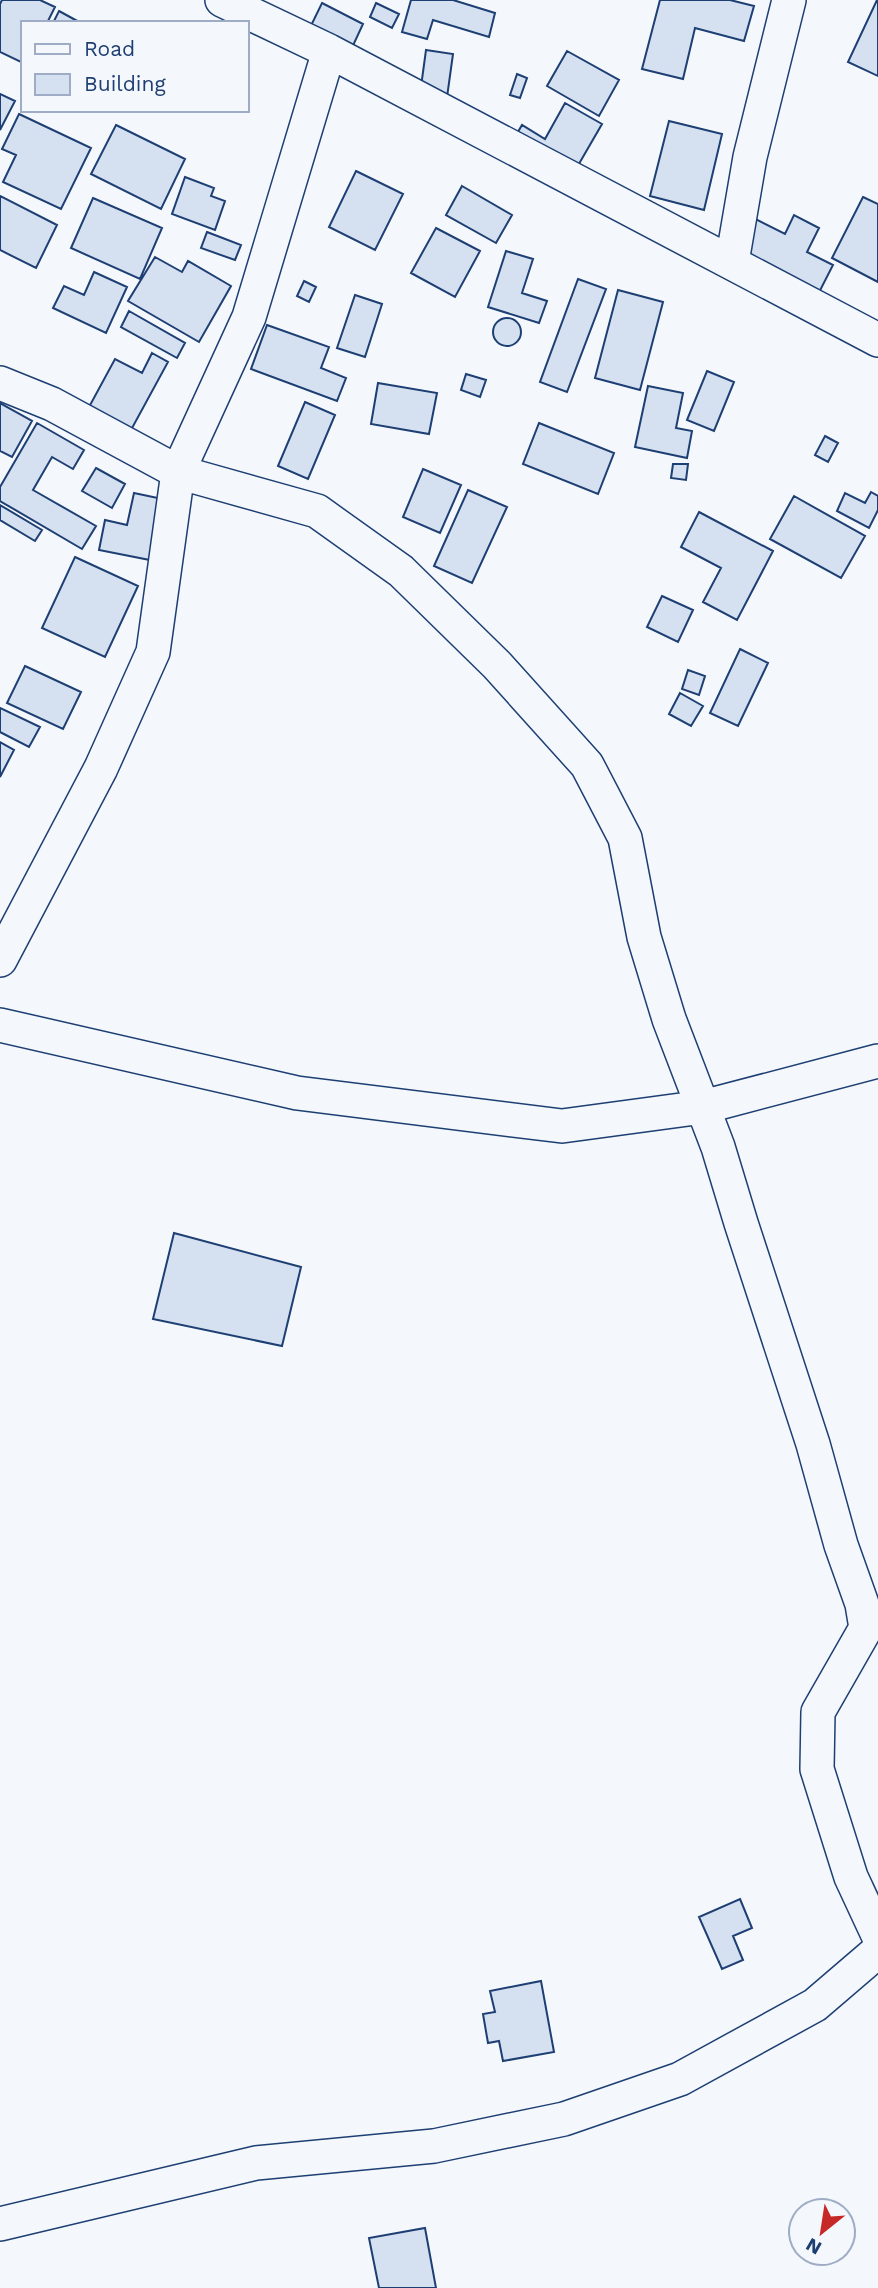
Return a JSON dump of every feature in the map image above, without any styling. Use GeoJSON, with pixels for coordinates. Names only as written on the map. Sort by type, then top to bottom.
{"type":"FeatureCollection","features":[{"type":"Feature","properties":{"kind":"street"},"geometry":{"type":"LineString","coordinates":[[222,0],[266,11],[329,51],[878,340]]}},
{"type":"Feature","properties":{"kind":"street"},"geometry":{"type":"LineString","coordinates":[[732,262],[750,157],[789,0]]}},
{"type":"Feature","properties":{"kind":"street"},"geometry":{"type":"LineString","coordinates":[[0,960],[101,768],[153,652],[178,472],[249,317],[329,51]]}},
{"type":"Feature","properties":{"kind":"street"},"geometry":{"type":"LineString","coordinates":[[0,383],[52,404],[178,472],[317,511],[401,571],[498,665],[587,765],[625,838],[643,937],[669,1018],[718,1147],[813,1444],[841,1545],[862,1604],[866,1628],[818,1712],[817,1769],[851,1877],[878,1935]]}},
{"type":"Feature","properties":{"kind":"street"},"geometry":{"type":"LineString","coordinates":[[0,1025],[297,1093],[562,1126],[703,1107],[878,1061]]}},
{"type":"Feature","properties":{"kind":"street"},"geometry":{"type":"LineString","coordinates":[[0,2224],[256,2163],[434,2146],[564,2119],[680,2079],[814,2005],[878,1951]]}},
{"type":"Feature","properties":{"kind":"building"},"geometry":{"type":"Polygon","coordinates":[[[2,0],[40,0],[55,7],[48,21],[21,21],[21,62],[0,52],[2,0]]]}},
{"type":"Feature","properties":{"kind":"building"},"geometry":{"type":"Polygon","coordinates":[[[411,0],[453,0],[495,13],[489,37],[433,20],[427,39],[402,32],[411,0]]]}},
{"type":"Feature","properties":{"kind":"building"},"geometry":{"type":"Polygon","coordinates":[[[660,0],[730,0],[754,6],[744,41],[695,28],[683,79],[642,69],[660,0]]]}},
{"type":"Feature","properties":{"kind":"building"},"geometry":{"type":"Polygon","coordinates":[[[878,0],[878,76],[848,62],[878,0]]]}},
{"type":"Feature","properties":{"kind":"building"},"geometry":{"type":"Polygon","coordinates":[[[322,3],[363,24],[344,65],[302,44],[322,3]]]}},
{"type":"Feature","properties":{"kind":"building"},"geometry":{"type":"Polygon","coordinates":[[[376,3],[399,14],[392,28],[370,17],[376,3]]]}},
{"type":"Feature","properties":{"kind":"building"},"geometry":{"type":"Polygon","coordinates":[[[59,11],[77,21],[54,21],[59,11]]]}},
{"type":"Feature","properties":{"kind":"building"},"geometry":{"type":"Polygon","coordinates":[[[426,50],[453,54],[444,119],[417,116],[426,50]]]}},
{"type":"Feature","properties":{"kind":"building"},"geometry":{"type":"Polygon","coordinates":[[[567,51],[619,80],[599,116],[547,86],[567,51]]]}},
{"type":"Feature","properties":{"kind":"building"},"geometry":{"type":"Polygon","coordinates":[[[517,74],[527,78],[520,98],[510,95],[517,74]]]}},
{"type":"Feature","properties":{"kind":"building"},"geometry":{"type":"Polygon","coordinates":[[[0,94],[15,101],[0,130],[0,94]]]}},
{"type":"Feature","properties":{"kind":"building"},"geometry":{"type":"Polygon","coordinates":[[[565,103],[602,124],[565,188],[505,154],[522,125],[545,139],[565,103]]]}},
{"type":"Feature","properties":{"kind":"building"},"geometry":{"type":"Polygon","coordinates":[[[19,114],[91,148],[61,209],[3,182],[16,155],[2,149],[19,114]]]}},
{"type":"Feature","properties":{"kind":"building"},"geometry":{"type":"Polygon","coordinates":[[[669,121],[722,134],[704,210],[650,196],[669,121]]]}},
{"type":"Feature","properties":{"kind":"building"},"geometry":{"type":"Polygon","coordinates":[[[116,125],[185,159],[161,209],[91,174],[116,125]]]}},
{"type":"Feature","properties":{"kind":"building"},"geometry":{"type":"Polygon","coordinates":[[[356,171],[403,194],[375,250],[329,227],[356,171]]]}},
{"type":"Feature","properties":{"kind":"building"},"geometry":{"type":"Polygon","coordinates":[[[185,177],[214,188],[211,196],[225,201],[215,230],[172,214],[185,177]]]}},
{"type":"Feature","properties":{"kind":"building"},"geometry":{"type":"Polygon","coordinates":[[[462,186],[512,215],[496,243],[446,215],[462,186]]]}},
{"type":"Feature","properties":{"kind":"building"},"geometry":{"type":"Polygon","coordinates":[[[0,196],[57,225],[36,268],[0,250],[0,196]]]}},
{"type":"Feature","properties":{"kind":"building"},"geometry":{"type":"Polygon","coordinates":[[[863,197],[878,204],[878,282],[832,258],[863,197]]]}},
{"type":"Feature","properties":{"kind":"building"},"geometry":{"type":"Polygon","coordinates":[[[93,198],[162,228],[140,279],[71,248],[93,198]]]}},
{"type":"Feature","properties":{"kind":"building"},"geometry":{"type":"Polygon","coordinates":[[[738,210],[785,234],[794,215],[819,228],[807,252],[833,265],[807,316],[735,279],[738,210]]]}},
{"type":"Feature","properties":{"kind":"building"},"geometry":{"type":"Polygon","coordinates":[[[436,228],[480,251],[455,297],[411,273],[436,228]]]}},
{"type":"Feature","properties":{"kind":"building"},"geometry":{"type":"Polygon","coordinates":[[[207,232],[241,245],[235,260],[201,248],[207,232]]]}},
{"type":"Feature","properties":{"kind":"building"},"geometry":{"type":"Polygon","coordinates":[[[506,251],[533,259],[522,293],[547,301],[539,323],[488,307],[506,251]]]}},
{"type":"Feature","properties":{"kind":"building"},"geometry":{"type":"Polygon","coordinates":[[[155,257],[182,272],[188,261],[231,286],[199,342],[128,301],[155,257]]]}},
{"type":"Feature","properties":{"kind":"building"},"geometry":{"type":"Polygon","coordinates":[[[94,272],[127,287],[106,333],[53,308],[64,286],[84,295],[94,272]]]}},
{"type":"Feature","properties":{"kind":"building"},"geometry":{"type":"Polygon","coordinates":[[[578,279],[606,289],[567,392],[540,382],[578,279]]]}},
{"type":"Feature","properties":{"kind":"building"},"geometry":{"type":"Polygon","coordinates":[[[304,281],[316,287],[309,302],[297,296],[304,281]]]}},
{"type":"Feature","properties":{"kind":"building"},"geometry":{"type":"Polygon","coordinates":[[[618,290],[663,302],[640,390],[595,378],[618,290]]]}},
{"type":"Feature","properties":{"kind":"building"},"geometry":{"type":"Polygon","coordinates":[[[355,295],[382,304],[365,357],[337,348],[355,295]]]}},
{"type":"Feature","properties":{"kind":"building"},"geometry":{"type":"Polygon","coordinates":[[[129,311],[185,343],[177,358],[121,327],[129,311]]]}},
{"type":"Feature","properties":{"kind":"building"},"geometry":{"type":"Polygon","coordinates":[[[507,318],[517,322],[521,332],[517,342],[507,346],[497,342],[493,332],[497,322],[507,318]]]}},
{"type":"Feature","properties":{"kind":"building"},"geometry":{"type":"Polygon","coordinates":[[[267,325],[329,347],[321,368],[346,378],[337,401],[251,369],[267,325]]]}},
{"type":"Feature","properties":{"kind":"building"},"geometry":{"type":"Polygon","coordinates":[[[152,353],[168,362],[131,430],[89,407],[115,359],[142,373],[152,353]]]}},
{"type":"Feature","properties":{"kind":"building"},"geometry":{"type":"Polygon","coordinates":[[[707,371],[734,382],[714,431],[687,420],[707,371]]]}},
{"type":"Feature","properties":{"kind":"building"},"geometry":{"type":"Polygon","coordinates":[[[466,374],[486,380],[480,397],[461,390],[466,374]]]}},
{"type":"Feature","properties":{"kind":"building"},"geometry":{"type":"Polygon","coordinates":[[[378,383],[437,393],[429,434],[371,424],[378,383]]]}},
{"type":"Feature","properties":{"kind":"building"},"geometry":{"type":"Polygon","coordinates":[[[648,386],[683,393],[676,428],[692,431],[687,458],[635,447],[648,386]]]}},
{"type":"Feature","properties":{"kind":"building"},"geometry":{"type":"Polygon","coordinates":[[[305,402],[335,415],[308,479],[278,466],[305,402]]]}},
{"type":"Feature","properties":{"kind":"building"},"geometry":{"type":"Polygon","coordinates":[[[0,403],[32,421],[12,457],[0,451],[0,403]]]}},
{"type":"Feature","properties":{"kind":"building"},"geometry":{"type":"Polygon","coordinates":[[[37,423],[84,450],[73,469],[52,457],[33,490],[96,526],[82,549],[0,501],[0,487],[37,423]]]}},
{"type":"Feature","properties":{"kind":"building"},"geometry":{"type":"Polygon","coordinates":[[[539,423],[614,453],[598,494],[523,464],[539,423]]]}},
{"type":"Feature","properties":{"kind":"building"},"geometry":{"type":"Polygon","coordinates":[[[825,436],[838,443],[828,462],[815,455],[825,436]]]}},
{"type":"Feature","properties":{"kind":"building"},"geometry":{"type":"Polygon","coordinates":[[[673,464],[688,464],[686,480],[671,478],[673,464]]]}},
{"type":"Feature","properties":{"kind":"building"},"geometry":{"type":"Polygon","coordinates":[[[96,468],[125,484],[112,508],[82,491],[96,468]]]}},
{"type":"Feature","properties":{"kind":"building"},"geometry":{"type":"Polygon","coordinates":[[[423,469],[461,485],[440,533],[403,517],[423,469]]]}},
{"type":"Feature","properties":{"kind":"building"},"geometry":{"type":"Polygon","coordinates":[[[468,490],[507,507],[472,583],[434,566],[468,490]]]}},
{"type":"Feature","properties":{"kind":"building"},"geometry":{"type":"Polygon","coordinates":[[[871,492],[878,496],[878,510],[869,528],[837,511],[845,493],[865,503],[871,492]]]}},
{"type":"Feature","properties":{"kind":"building"},"geometry":{"type":"Polygon","coordinates":[[[134,493],[172,501],[160,562],[99,550],[105,520],[127,525],[134,493]]]}},
{"type":"Feature","properties":{"kind":"building"},"geometry":{"type":"Polygon","coordinates":[[[794,496],[865,536],[841,578],[770,539],[794,496]]]}},
{"type":"Feature","properties":{"kind":"building"},"geometry":{"type":"Polygon","coordinates":[[[0,505],[42,530],[35,541],[0,520],[0,505]]]}},
{"type":"Feature","properties":{"kind":"building"},"geometry":{"type":"Polygon","coordinates":[[[699,512],[773,551],[737,620],[703,602],[721,568],[681,547],[699,512]]]}},
{"type":"Feature","properties":{"kind":"building"},"geometry":{"type":"Polygon","coordinates":[[[75,557],[138,586],[105,657],[42,628],[75,557]]]}},
{"type":"Feature","properties":{"kind":"building"},"geometry":{"type":"Polygon","coordinates":[[[662,596],[693,610],[678,642],[647,627],[662,596]]]}},
{"type":"Feature","properties":{"kind":"building"},"geometry":{"type":"Polygon","coordinates":[[[740,649],[768,663],[738,726],[710,713],[740,649]]]}},
{"type":"Feature","properties":{"kind":"building"},"geometry":{"type":"Polygon","coordinates":[[[25,666],[81,692],[63,729],[7,703],[25,666]]]}},
{"type":"Feature","properties":{"kind":"building"},"geometry":{"type":"Polygon","coordinates":[[[688,670],[705,676],[699,695],[682,689],[688,670]]]}},
{"type":"Feature","properties":{"kind":"building"},"geometry":{"type":"Polygon","coordinates":[[[680,693],[703,706],[691,726],[669,714],[680,693]]]}},
{"type":"Feature","properties":{"kind":"building"},"geometry":{"type":"Polygon","coordinates":[[[0,708],[40,727],[29,747],[0,732],[0,708]]]}},
{"type":"Feature","properties":{"kind":"building"},"geometry":{"type":"Polygon","coordinates":[[[0,742],[14,750],[0,777],[0,742]]]}},
{"type":"Feature","properties":{"kind":"building"},"geometry":{"type":"Polygon","coordinates":[[[174,1233],[301,1267],[282,1346],[153,1319],[174,1233]]]}},
{"type":"Feature","properties":{"kind":"building"},"geometry":{"type":"Polygon","coordinates":[[[740,1899],[752,1928],[733,1936],[743,1960],[722,1969],[699,1917],[740,1899]]]}},
{"type":"Feature","properties":{"kind":"building"},"geometry":{"type":"Polygon","coordinates":[[[541,1981],[554,2052],[503,2061],[499,2041],[488,2043],[483,2014],[495,2012],[490,1991],[541,1981]]]}},
{"type":"Feature","properties":{"kind":"building"},"geometry":{"type":"Polygon","coordinates":[[[425,2228],[436,2288],[379,2288],[369,2238],[425,2228]]]}}]}
